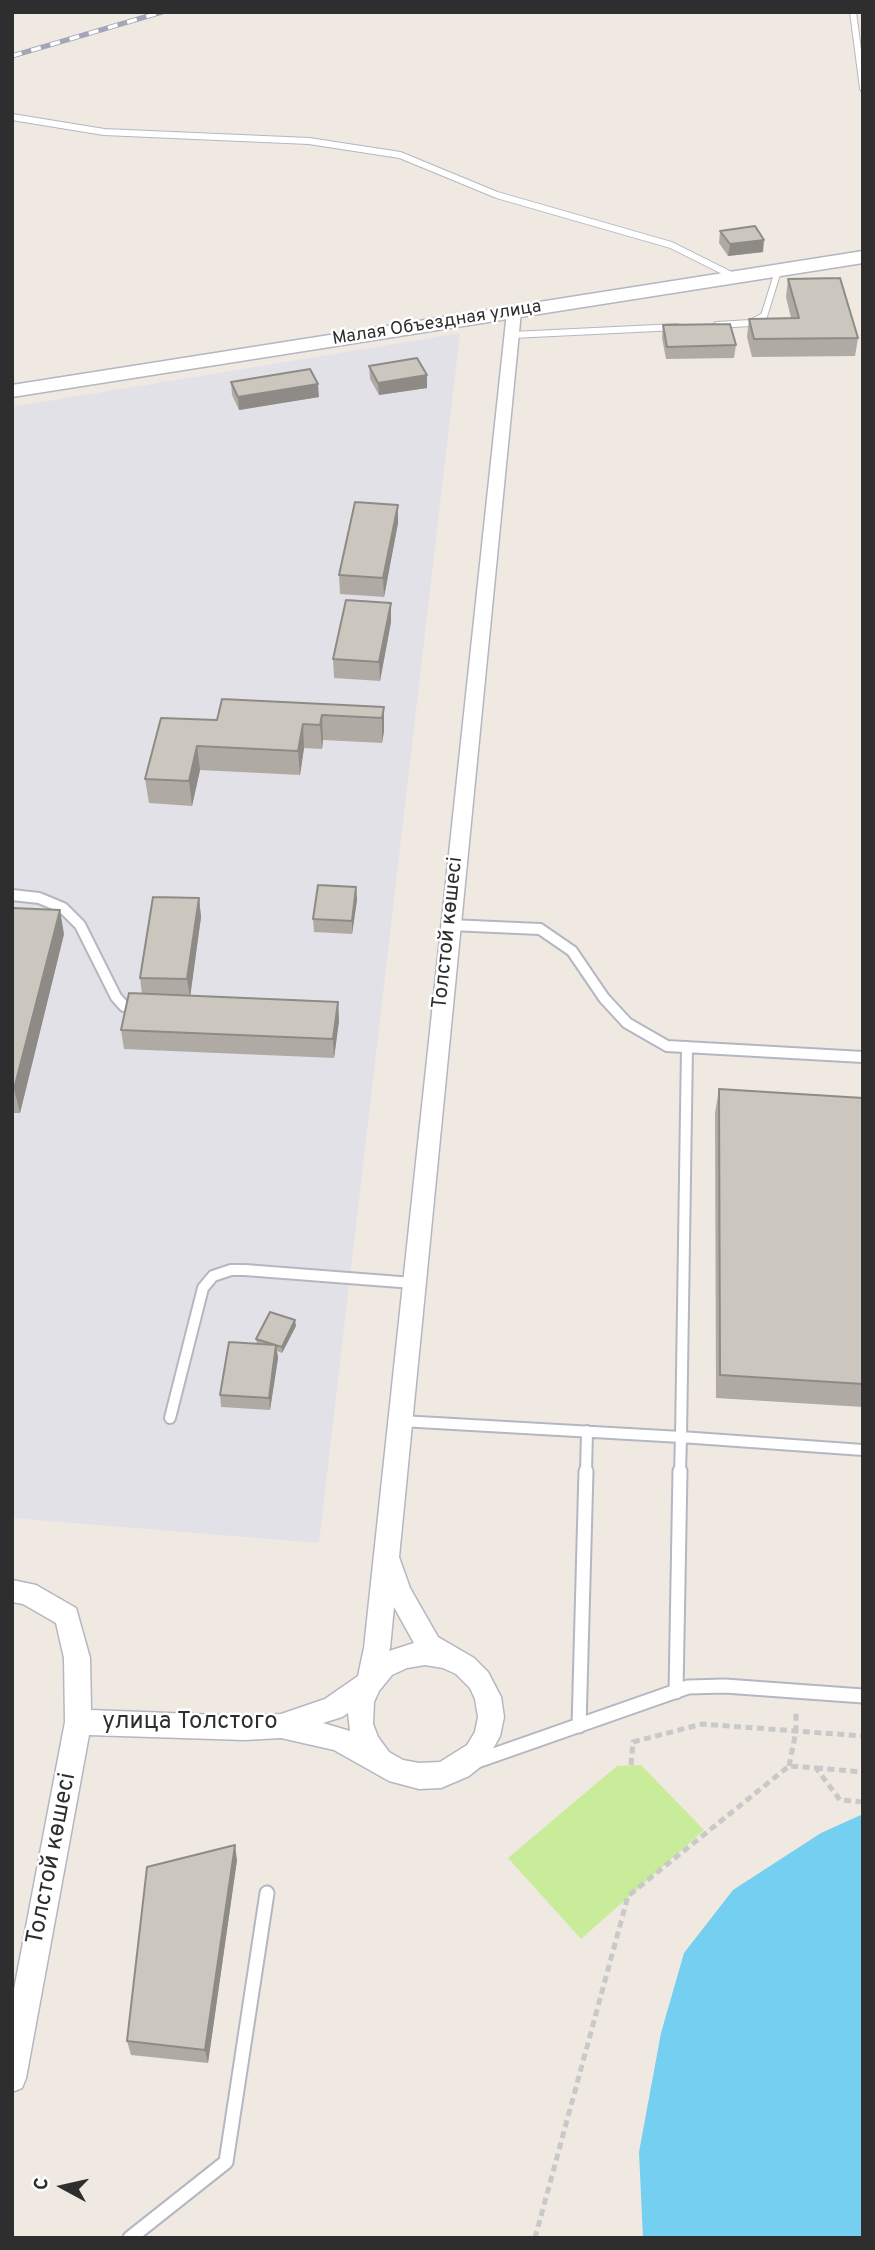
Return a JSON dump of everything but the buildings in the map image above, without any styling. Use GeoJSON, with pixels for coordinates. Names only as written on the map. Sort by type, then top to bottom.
{"type":"FeatureCollection","features":[{"type":"Feature","properties":{"kind":"street","name":"Малая Объездная улица"},"geometry":{"type":"LineString","coordinates":[[12,391],[863,257]]}},
{"type":"Feature","properties":{"kind":"street","name":"Толстой көшесі"},"geometry":{"type":"LineString","coordinates":[[387,1553],[514,312]]}},
{"type":"Feature","properties":{"kind":"street"},"geometry":{"type":"LineString","coordinates":[[281,1726],[338,1739],[398,1772],[419,1776],[441,1774],[455,1769],[476,1754],[487,1736],[491,1717],[488,1697],[479,1680],[465,1666],[429,1645],[398,1590],[387,1553]]}},
{"type":"Feature","properties":{"kind":"street"},"geometry":{"type":"LineString","coordinates":[[380,1761],[367,1744],[360,1724],[361,1702],[369,1683],[377,1648],[387,1553]]}},
{"type":"Feature","properties":{"kind":"street","name":"Толстой көшесі"},"geometry":{"type":"LineString","coordinates":[[12,1591],[27,1593],[67,1616],[77,1658],[78,1722],[12,2078]]}},
{"type":"Feature","properties":{"kind":"street"},"geometry":{"type":"LineString","coordinates":[[369,1683],[383,1667],[403,1657],[425,1653],[447,1657]]}},
{"type":"Feature","properties":{"kind":"street","name":"улица Толстого"},"geometry":{"type":"LineString","coordinates":[[78,1722],[245,1728],[281,1726],[333,1708],[369,1683]]}},
{"type":"Feature","properties":{"kind":"lane"},"geometry":{"type":"LineString","coordinates":[[853,12],[863,88]]}},
{"type":"Feature","properties":{"kind":"lane"},"geometry":{"type":"LineString","coordinates":[[12,117],[104,132],[309,141],[400,155],[497,195],[671,245],[735,278]]}},
{"type":"Feature","properties":{"kind":"lane"},"geometry":{"type":"LineString","coordinates":[[710,325],[750,323],[759,319],[767,311],[778,271]]}},
{"type":"Feature","properties":{"kind":"lane"},"geometry":{"type":"LineString","coordinates":[[512,335],[684,326]]}},
{"type":"Feature","properties":{"kind":"lane"},"geometry":{"type":"LineString","coordinates":[[12,895],[39,898],[63,908],[80,925],[116,997],[124,1006],[150,1009]]}},
{"type":"Feature","properties":{"kind":"lane"},"geometry":{"type":"LineString","coordinates":[[450,925],[540,929],[572,951],[604,998],[627,1023],[667,1046],[863,1057]]}},
{"type":"Feature","properties":{"kind":"lane"},"geometry":{"type":"LineString","coordinates":[[676,1692],[687,1047]]}},
{"type":"Feature","properties":{"kind":"lane"},"geometry":{"type":"LineString","coordinates":[[170,1418],[203,1288],[213,1276],[231,1270],[244,1270],[413,1283]]}},
{"type":"Feature","properties":{"kind":"lane"},"geometry":{"type":"LineString","coordinates":[[401,1421],[863,1450]]}},
{"type":"Feature","properties":{"kind":"lane"},"geometry":{"type":"LineString","coordinates":[[579,1726],[587,1432]]}},
{"type":"Feature","properties":{"kind":"lane"},"geometry":{"type":"LineString","coordinates":[[455,1769],[688,1687],[725,1686],[863,1696]]}},
{"type":"Feature","properties":{"kind":"lane"},"geometry":{"type":"LineString","coordinates":[[130,2238],[226,2162],[267,1893]]}},
{"type":"Feature","properties":{"kind":"path"},"geometry":{"type":"LineString","coordinates":[[535,2238],[628,1896],[789,1766],[796,1731],[796,1692]]}},
{"type":"Feature","properties":{"kind":"path"},"geometry":{"type":"LineString","coordinates":[[631,1765],[633,1742],[702,1724],[861,1738]]}},
{"type":"Feature","properties":{"kind":"path"},"geometry":{"type":"LineString","coordinates":[[789,1766],[863,1772]]}},
{"type":"Feature","properties":{"kind":"path"},"geometry":{"type":"LineString","coordinates":[[816,1768],[840,1800],[863,1802]]}},
{"type":"Feature","properties":{"kind":"shaded area"},"geometry":{"type":"Polygon","coordinates":[[[460,333],[319,1543],[12,1518],[12,407],[460,333]]]}},
{"type":"Feature","properties":{"kind":"green space"},"geometry":{"type":"Polygon","coordinates":[[[641,1765],[704,1830],[581,1939],[508,1858],[617,1766],[641,1765]]]}},
{"type":"Feature","properties":{"kind":"water"},"geometry":{"type":"Polygon","coordinates":[[[863,1814],[863,2238],[643,2238],[639,2152],[661,2033],[684,1953],[733,1890],[821,1833],[863,1814]]]}},
{"type":"Feature","properties":{"kind":"railway"},"geometry":{"type":"LineString","coordinates":[[12,56],[162,12]]}}]}
